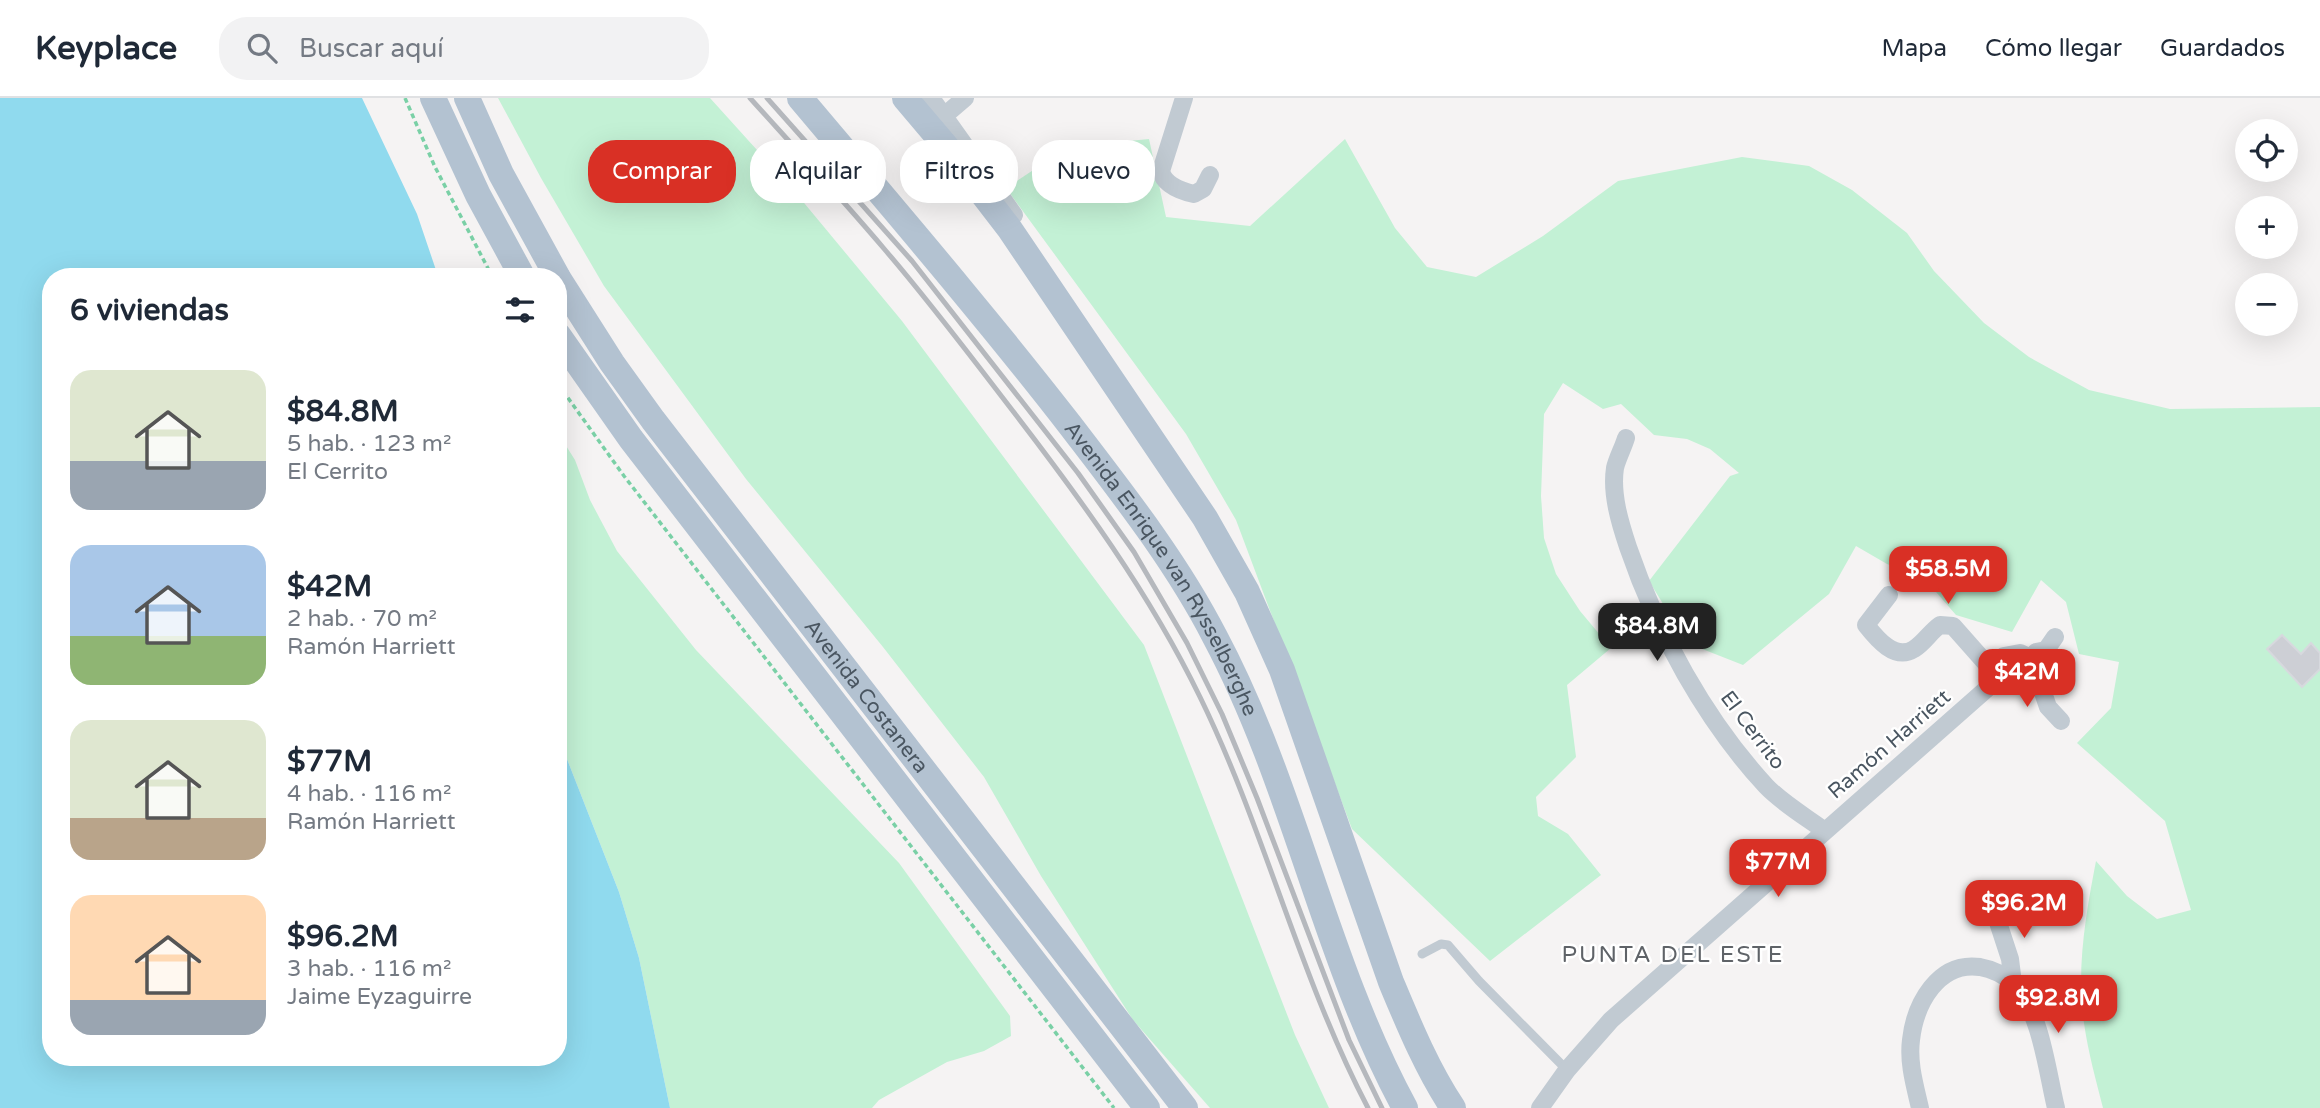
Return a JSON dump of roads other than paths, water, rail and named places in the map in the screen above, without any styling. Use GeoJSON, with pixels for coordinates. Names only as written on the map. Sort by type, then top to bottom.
{"type":"FeatureCollection","features":[{"type":"Feature","properties":{"kind":"main road"},"geometry":{"type":"LineString","coordinates":[[433,98],[478,195],[519,268]]}},
{"type":"Feature","properties":{"kind":"main road","name":"Avenida Costanera"},"geometry":{"type":"LineString","coordinates":[[467,98],[501,174],[553,268]]}},
{"type":"Feature","properties":{"kind":"main road","name":"Avenida Enrique van Rysselberghe"},"geometry":{"type":"LineString","coordinates":[[800,98],[1033,378],[1095,458],[1185,583],[1217,639],[1265,744],[1358,1006],[1405,1108]]}},
{"type":"Feature","properties":{"kind":"main road"},"geometry":{"type":"LineString","coordinates":[[905,98],[981,190],[1058,299],[1205,517],[1247,592],[1282,670],[1391,982],[1411,1032],[1453,1108]]}},
{"type":"Feature","properties":{"kind":"main road","name":"Avenida Costanera"},"geometry":{"type":"LineString","coordinates":[[567,291],[612,363],[653,420],[1185,1108]]}},
{"type":"Feature","properties":{"kind":"main road","name":"Avenida Costanera"},"geometry":{"type":"LineString","coordinates":[[567,348],[631,439],[1147,1108]]}},
{"type":"Feature","properties":{"kind":"street"},"geometry":{"type":"LineString","coordinates":[[931,98],[1021,226],[1058,299]]}},
{"type":"Feature","properties":{"kind":"street"},"geometry":{"type":"LineString","coordinates":[[944,116],[965,98]]}},
{"type":"Feature","properties":{"kind":"street"},"geometry":{"type":"LineString","coordinates":[[1184,98],[1161,171],[1162,177],[1165,182],[1194,194],[1203,189],[1210,175]]}},
{"type":"Feature","properties":{"kind":"street","name":"El Cerrito"},"geometry":{"type":"LineString","coordinates":[[1626,438],[1615,468],[1615,497],[1647,600],[1668,644],[1715,721],[1767,788],[1825,831]]}},
{"type":"Feature","properties":{"kind":"street"},"geometry":{"type":"LineString","coordinates":[[1889,595],[1866,625],[1888,648],[1896,652],[1907,652],[1940,625],[1952,626],[1999,678]]}},
{"type":"Feature","properties":{"kind":"street"},"geometry":{"type":"LineString","coordinates":[[2055,637],[2046,650],[2036,652],[2037,674],[2048,708],[2061,721]]}},
{"type":"Feature","properties":{"kind":"street","name":"Ramón Harriett"},"geometry":{"type":"LineString","coordinates":[[1540,1108],[1567,1070],[1611,1020],[1999,678],[2004,656],[2020,653],[2031,657],[2037,674]]}},
{"type":"Feature","properties":{"kind":"street"},"geometry":{"type":"LineString","coordinates":[[1992,904],[2010,960],[2013,983],[2034,1018],[2056,1108]]}},
{"type":"Feature","properties":{"kind":"street"},"geometry":{"type":"LineString","coordinates":[[1920,1108],[1911,1063],[1911,1041],[1920,1005],[1934,984],[1945,973],[1969,967],[1991,970],[2013,983]]}},
{"type":"Feature","properties":{"kind":"lane"},"geometry":{"type":"LineString","coordinates":[[1422,954],[1441,944],[1448,945],[1479,981],[1567,1070]]}},
{"type":"Feature","properties":{"kind":"water"},"geometry":{"type":"Polygon","coordinates":[[[0,98],[362,98],[417,214],[435,268],[42,268],[42,1066],[567,1066],[567,759],[619,892],[639,958],[670,1108],[0,1108],[0,98]]]}},
{"type":"Feature","properties":{"kind":"railway"},"geometry":{"type":"LineString","coordinates":[[750,98],[819,174],[949,328],[1087,511],[1159,620],[1223,747],[1322,1007],[1368,1108]]}},
{"type":"Feature","properties":{"kind":"railway"},"geometry":{"type":"LineString","coordinates":[[767,98],[912,261],[1078,473],[1134,552],[1187,643],[1222,714],[1257,798],[1349,1040],[1382,1108]]}},
{"type":"Feature","properties":{"kind":"district","name":"PUNTA DEL ESTE"},"geometry":{"type":"Point","coordinates":[1673,954]}}]}
